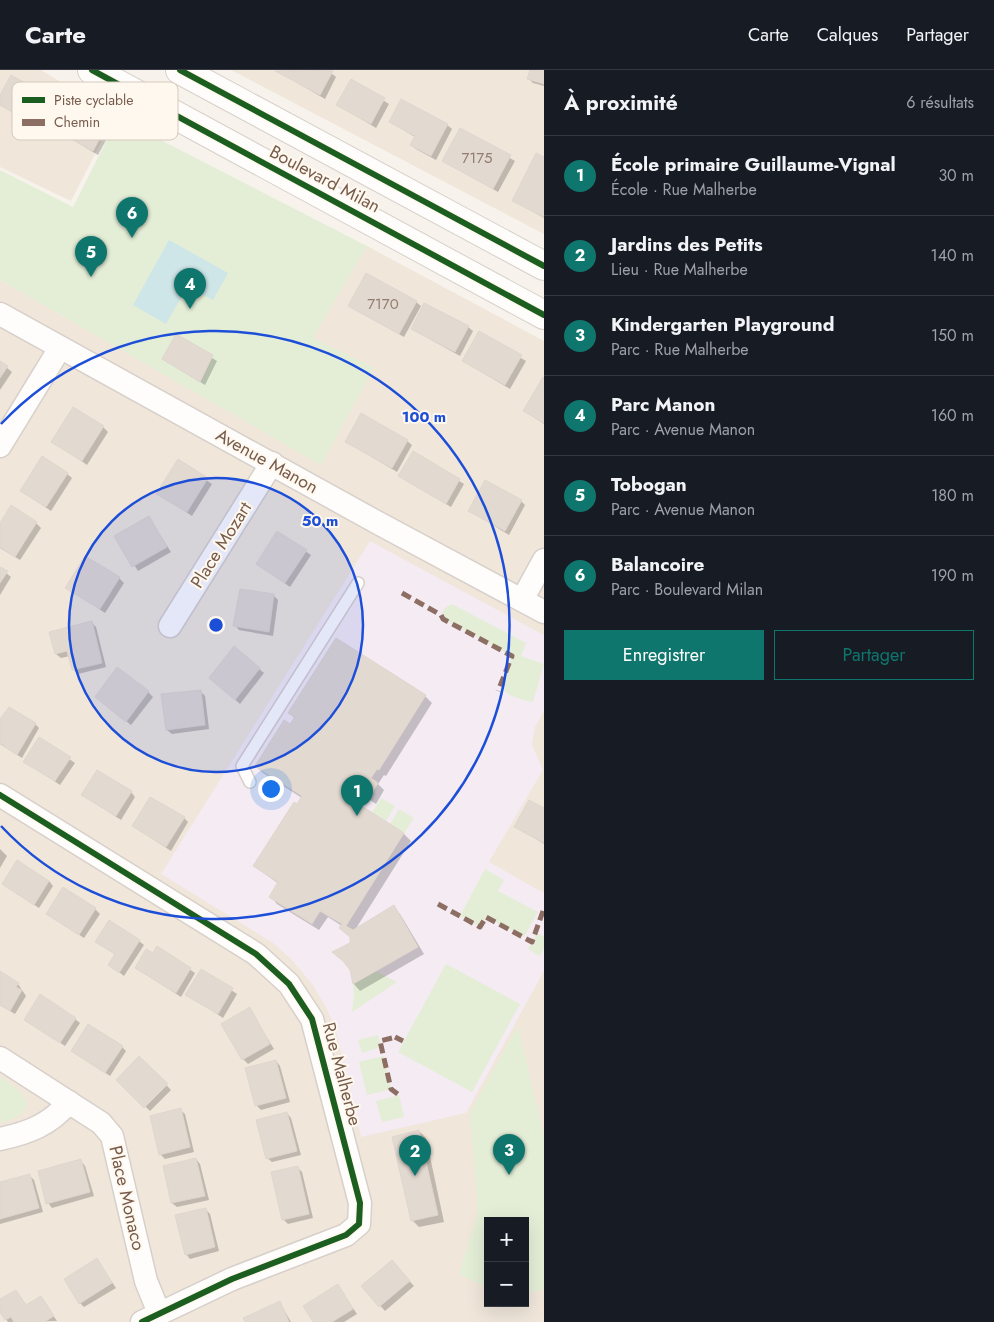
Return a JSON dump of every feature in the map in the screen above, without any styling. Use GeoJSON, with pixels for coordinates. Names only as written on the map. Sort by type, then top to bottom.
{"type":"FeatureCollection","features":[{"type":"Feature","properties":{"kind":"main road","name":"Boulevard Milan"},"geometry":{"type":"LineString","coordinates":[[92,70],[114,82]]}},
{"type":"Feature","properties":{"kind":"main road","name":"Boulevard Milan"},"geometry":{"type":"LineString","coordinates":[[180,70],[544,266]]}},
{"type":"Feature","properties":{"kind":"main road","name":"Boulevard Milan"},"geometry":{"type":"LineString","coordinates":[[178,117],[544,315]]}},
{"type":"Feature","properties":{"kind":"street","name":"Avenue Manon"},"geometry":{"type":"LineString","coordinates":[[0,314],[544,612]]}},
{"type":"Feature","properties":{"kind":"street"},"geometry":{"type":"LineString","coordinates":[[0,446],[60,348]]}},
{"type":"Feature","properties":{"kind":"street","name":"Place Mozart"},"geometry":{"type":"LineString","coordinates":[[170,626],[272,463]]}},
{"type":"Feature","properties":{"kind":"street"},"geometry":{"type":"LineString","coordinates":[[522,600],[544,560]]}},
{"type":"Feature","properties":{"kind":"street","name":"Rue Malherbe"},"geometry":{"type":"LineString","coordinates":[[0,794],[256,954],[278,973],[298,996],[312,1019],[321,1046],[360,1203],[359,1224],[346,1235],[258,1268],[150,1317]]}},
{"type":"Feature","properties":{"kind":"street","name":"Place Monaco"},"geometry":{"type":"LineString","coordinates":[[0,1058],[101,1123],[112,1136],[146,1280],[150,1317]]}},
{"type":"Feature","properties":{"kind":"street"},"geometry":{"type":"LineString","coordinates":[[0,1139],[21,1134],[50,1122],[69,1102]]}},
{"type":"Feature","properties":{"kind":"lane"},"geometry":{"type":"LineString","coordinates":[[250,782],[242,766],[358,583]]}},
{"type":"Feature","properties":{"kind":"shaded area"},"geometry":{"type":"Polygon","coordinates":[[[0,70],[41,70],[61,82],[12,82],[12,140],[102,140],[71,201],[0,167],[0,70]]]}},
{"type":"Feature","properties":{"kind":"shaded area"},"geometry":{"type":"Polygon","coordinates":[[[231,70],[544,70],[544,234],[231,70]]]}},
{"type":"Feature","properties":{"kind":"shaded area"},"geometry":{"type":"Polygon","coordinates":[[[367,246],[544,341],[544,1322],[0,1322],[0,280],[320,464],[312,338],[367,246]]]}},
{"type":"Feature","properties":{"kind":"shaded area"},"geometry":{"type":"Polygon","coordinates":[[[370,541],[544,635],[544,711],[535,727],[532,745],[543,770],[489,862],[544,893],[544,971],[466,1113],[361,1137],[335,1028],[326,1007],[312,984],[291,959],[273,943],[161,874],[370,541]]]}},
{"type":"Feature","properties":{"kind":"green space"},"geometry":{"type":"Polygon","coordinates":[[[107,140],[161,140],[367,246],[313,338],[374,368],[321,465],[0,280],[0,170],[73,207],[107,140]]]}},
{"type":"Feature","properties":{"kind":"green space"},"geometry":{"type":"Polygon","coordinates":[[[452,604],[526,643],[521,656],[544,664],[533,702],[511,696],[504,688],[505,676],[512,656],[443,619],[441,615],[445,608],[452,604]]]}},
{"type":"Feature","properties":{"kind":"green space"},"geometry":{"type":"Polygon","coordinates":[[[381,798],[395,806],[386,821],[372,813],[381,798]]]}},
{"type":"Feature","properties":{"kind":"green space"},"geometry":{"type":"Polygon","coordinates":[[[399,809],[414,818],[404,833],[390,824],[399,809]]]}},
{"type":"Feature","properties":{"kind":"green space"},"geometry":{"type":"Polygon","coordinates":[[[485,869],[504,880],[498,891],[538,912],[524,937],[486,917],[480,927],[460,916],[485,869]]]}},
{"type":"Feature","properties":{"kind":"green space"},"geometry":{"type":"Polygon","coordinates":[[[537,933],[544,937],[544,948],[540,956],[528,949],[537,933]]]}},
{"type":"Feature","properties":{"kind":"green space"},"geometry":{"type":"Polygon","coordinates":[[[446,964],[520,1004],[472,1092],[398,1052],[446,964]]]}},
{"type":"Feature","properties":{"kind":"green space"},"geometry":{"type":"Polygon","coordinates":[[[375,971],[397,982],[352,1012],[353,984],[375,971]]]}},
{"type":"Feature","properties":{"kind":"green space"},"geometry":{"type":"Polygon","coordinates":[[[518,1026],[544,1137],[544,1289],[529,1293],[529,1217],[484,1217],[484,1286],[459,1274],[478,1212],[470,1113],[518,1026]]]}},
{"type":"Feature","properties":{"kind":"green space"},"geometry":{"type":"Polygon","coordinates":[[[378,1035],[381,1047],[362,1053],[358,1040],[378,1035]]]}},
{"type":"Feature","properties":{"kind":"green space"},"geometry":{"type":"Polygon","coordinates":[[[384,1056],[391,1089],[367,1095],[359,1062],[384,1056]]]}},
{"type":"Feature","properties":{"kind":"green space"},"geometry":{"type":"Polygon","coordinates":[[[0,1077],[17,1089],[23,1096],[26,1108],[13,1119],[0,1123],[0,1077]]]}},
{"type":"Feature","properties":{"kind":"green space"},"geometry":{"type":"Polygon","coordinates":[[[399,1095],[404,1117],[382,1122],[376,1101],[399,1095]]]}},
{"type":"Feature","properties":{"kind":"water"},"geometry":{"type":"Polygon","coordinates":[[[169,240],[228,273],[213,300],[187,287],[166,324],[133,305],[169,240]]]}},
{"type":"Feature","properties":{"kind":"building"},"geometry":{"type":"Polygon","coordinates":[[[530,70],[544,70],[544,84],[527,79],[530,70]]]}},
{"type":"Feature","properties":{"kind":"building"},"geometry":{"type":"Polygon","coordinates":[[[275,71],[333,71],[320,95],[275,71]]]}},
{"type":"Feature","properties":{"kind":"building"},"geometry":{"type":"Polygon","coordinates":[[[11,75],[24,82],[12,82],[12,112],[0,105],[0,95],[11,75]]]}},
{"type":"Feature","properties":{"kind":"building"},"geometry":{"type":"Polygon","coordinates":[[[351,79],[385,98],[371,124],[336,105],[351,79]]]}},
{"type":"Feature","properties":{"kind":"building"},"geometry":{"type":"Polygon","coordinates":[[[401,99],[448,124],[431,156],[410,145],[415,136],[389,122],[401,99]]]}},
{"type":"Feature","properties":{"kind":"building"},"geometry":{"type":"Polygon","coordinates":[[[460,128],[511,155],[493,189],[442,161],[460,128]]]}},
{"type":"Feature","properties":{"kind":"building"},"geometry":{"type":"Polygon","coordinates":[[[73,140],[99,140],[93,151],[73,140]]]}},
{"type":"Feature","properties":{"kind":"building"},"geometry":{"type":"Polygon","coordinates":[[[536,153],[544,157],[544,217],[512,201],[536,153]]]}},
{"type":"Feature","properties":{"kind":"building"},"geometry":{"type":"Polygon","coordinates":[[[366,273],[417,301],[399,334],[348,306],[366,273]]]}},
{"type":"Feature","properties":{"kind":"building"},"geometry":{"type":"Polygon","coordinates":[[[424,303],[469,326],[455,352],[411,329],[424,303]]]}},
{"type":"Feature","properties":{"kind":"building"},"geometry":{"type":"Polygon","coordinates":[[[479,331],[522,355],[505,385],[462,361],[479,331]]]}},
{"type":"Feature","properties":{"kind":"building"},"geometry":{"type":"Polygon","coordinates":[[[176,334],[213,355],[200,382],[162,359],[176,334]]]}},
{"type":"Feature","properties":{"kind":"building"},"geometry":{"type":"Polygon","coordinates":[[[0,361],[8,366],[0,378],[0,361]]]}},
{"type":"Feature","properties":{"kind":"building"},"geometry":{"type":"Polygon","coordinates":[[[544,378],[544,423],[523,411],[544,378]]]}},
{"type":"Feature","properties":{"kind":"building"},"geometry":{"type":"Polygon","coordinates":[[[73,407],[104,426],[82,461],[51,442],[73,407]]]}},
{"type":"Feature","properties":{"kind":"building"},"geometry":{"type":"Polygon","coordinates":[[[361,413],[408,440],[392,468],[345,442],[361,413]]]}},
{"type":"Feature","properties":{"kind":"building"},"geometry":{"type":"Polygon","coordinates":[[[413,451],[460,479],[446,504],[398,476],[413,451]]]}},
{"type":"Feature","properties":{"kind":"building"},"geometry":{"type":"Polygon","coordinates":[[[42,456],[68,473],[46,507],[20,491],[42,456]]]}},
{"type":"Feature","properties":{"kind":"building"},"geometry":{"type":"Polygon","coordinates":[[[178,459],[208,478],[187,512],[156,494],[178,459]]]}},
{"type":"Feature","properties":{"kind":"building"},"geometry":{"type":"Polygon","coordinates":[[[485,480],[522,500],[505,531],[468,511],[485,480]]]}},
{"type":"Feature","properties":{"kind":"building"},"geometry":{"type":"Polygon","coordinates":[[[11,505],[37,522],[15,557],[0,547],[0,523],[11,505]]]}},
{"type":"Feature","properties":{"kind":"building"},"geometry":{"type":"Polygon","coordinates":[[[149,516],[167,547],[132,567],[114,536],[149,516]]]}},
{"type":"Feature","properties":{"kind":"building"},"geometry":{"type":"Polygon","coordinates":[[[277,531],[307,550],[285,583],[256,564],[277,531]]]}},
{"type":"Feature","properties":{"kind":"building"},"geometry":{"type":"Polygon","coordinates":[[[85,556],[120,577],[100,609],[65,588],[85,556]]]}},
{"type":"Feature","properties":{"kind":"building"},"geometry":{"type":"Polygon","coordinates":[[[0,567],[8,571],[0,583],[0,567]]]}},
{"type":"Feature","properties":{"kind":"building"},"geometry":{"type":"Polygon","coordinates":[[[240,589],[274,594],[269,632],[233,626],[240,589]]]}},
{"type":"Feature","properties":{"kind":"building"},"geometry":{"type":"Polygon","coordinates":[[[92,621],[102,663],[72,670],[67,651],[55,654],[49,632],[92,621]]]}},
{"type":"Feature","properties":{"kind":"building"},"geometry":{"type":"Polygon","coordinates":[[[336,638],[426,695],[379,770],[377,769],[371,778],[378,783],[369,798],[360,792],[354,801],[404,833],[346,926],[353,930],[394,905],[418,947],[353,984],[350,970],[332,952],[350,943],[350,937],[339,928],[342,924],[320,911],[312,924],[269,897],[278,882],[253,866],[294,802],[297,804],[302,796],[255,766],[284,720],[290,724],[295,717],[288,713],[336,638]]]}},
{"type":"Feature","properties":{"kind":"building"},"geometry":{"type":"Polygon","coordinates":[[[234,646],[260,668],[235,700],[209,678],[234,646]]]}},
{"type":"Feature","properties":{"kind":"building"},"geometry":{"type":"Polygon","coordinates":[[[117,667],[149,691],[126,722],[95,697],[117,667]]]}},
{"type":"Feature","properties":{"kind":"building"},"geometry":{"type":"Polygon","coordinates":[[[201,690],[205,725],[166,730],[161,694],[201,690]]]}},
{"type":"Feature","properties":{"kind":"building"},"geometry":{"type":"Polygon","coordinates":[[[9,707],[36,723],[17,755],[0,743],[0,719],[9,707]]]}},
{"type":"Feature","properties":{"kind":"building"},"geometry":{"type":"Polygon","coordinates":[[[39,737],[71,757],[55,781],[23,762],[39,737]]]}},
{"type":"Feature","properties":{"kind":"building"},"geometry":{"type":"Polygon","coordinates":[[[97,770],[132,791],[116,816],[81,795],[97,770]]]}},
{"type":"Feature","properties":{"kind":"building"},"geometry":{"type":"Polygon","coordinates":[[[150,797],[185,817],[166,847],[132,826],[150,797]]]}},
{"type":"Feature","properties":{"kind":"building"},"geometry":{"type":"Polygon","coordinates":[[[529,800],[544,808],[544,843],[514,827],[529,800]]]}},
{"type":"Feature","properties":{"kind":"building"},"geometry":{"type":"Polygon","coordinates":[[[17,860],[49,881],[34,905],[2,884],[17,860]]]}},
{"type":"Feature","properties":{"kind":"building"},"geometry":{"type":"Polygon","coordinates":[[[63,887],[96,908],[79,935],[46,914],[63,887]]]}},
{"type":"Feature","properties":{"kind":"building"},"geometry":{"type":"Polygon","coordinates":[[[109,920],[140,940],[119,973],[108,965],[115,954],[95,942],[109,920]]]}},
{"type":"Feature","properties":{"kind":"building"},"geometry":{"type":"Polygon","coordinates":[[[157,946],[191,968],[176,993],[135,968],[146,949],[153,953],[157,946]]]}},
{"type":"Feature","properties":{"kind":"building"},"geometry":{"type":"Polygon","coordinates":[[[201,969],[233,988],[218,1014],[185,995],[201,969]]]}},
{"type":"Feature","properties":{"kind":"building"},"geometry":{"type":"Polygon","coordinates":[[[0,971],[19,983],[16,987],[22,990],[10,1011],[0,1005],[0,971]]]}},
{"type":"Feature","properties":{"kind":"building"},"geometry":{"type":"Polygon","coordinates":[[[40,994],[76,1018],[60,1043],[24,1020],[40,994]]]}},
{"type":"Feature","properties":{"kind":"building"},"geometry":{"type":"Polygon","coordinates":[[[250,1007],[270,1044],[242,1060],[221,1024],[250,1007]]]}},
{"type":"Feature","properties":{"kind":"building"},"geometry":{"type":"Polygon","coordinates":[[[88,1024],[123,1046],[105,1073],[71,1051],[88,1024]]]}},
{"type":"Feature","properties":{"kind":"building"},"geometry":{"type":"Polygon","coordinates":[[[139,1056],[168,1084],[144,1108],[116,1080],[139,1056]]]}},
{"type":"Feature","properties":{"kind":"building"},"geometry":{"type":"Polygon","coordinates":[[[276,1060],[286,1098],[255,1106],[245,1068],[276,1060]]]}},
{"type":"Feature","properties":{"kind":"building"},"geometry":{"type":"Polygon","coordinates":[[[181,1108],[190,1147],[159,1155],[150,1116],[181,1108]]]}},
{"type":"Feature","properties":{"kind":"building"},"geometry":{"type":"Polygon","coordinates":[[[287,1112],[297,1151],[266,1159],[256,1120],[287,1112]]]}},
{"type":"Feature","properties":{"kind":"building"},"geometry":{"type":"Polygon","coordinates":[[[419,1130],[438,1215],[411,1221],[392,1137],[419,1130]]]}},
{"type":"Feature","properties":{"kind":"building"},"geometry":{"type":"Polygon","coordinates":[[[196,1158],[205,1196],[171,1203],[163,1166],[196,1158]]]}},
{"type":"Feature","properties":{"kind":"building"},"geometry":{"type":"Polygon","coordinates":[[[81,1159],[90,1192],[46,1204],[38,1171],[81,1159]]]}},
{"type":"Feature","properties":{"kind":"building"},"geometry":{"type":"Polygon","coordinates":[[[298,1166],[309,1214],[282,1220],[271,1172],[298,1166]]]}},
{"type":"Feature","properties":{"kind":"building"},"geometry":{"type":"Polygon","coordinates":[[[30,1174],[39,1208],[0,1219],[0,1182],[30,1174]]]}},
{"type":"Feature","properties":{"kind":"building"},"geometry":{"type":"Polygon","coordinates":[[[206,1208],[215,1247],[185,1255],[175,1215],[206,1208]]]}},
{"type":"Feature","properties":{"kind":"building"},"geometry":{"type":"Polygon","coordinates":[[[97,1258],[112,1283],[79,1304],[64,1279],[97,1258]]]}},
{"type":"Feature","properties":{"kind":"building"},"geometry":{"type":"Polygon","coordinates":[[[392,1260],[410,1281],[379,1307],[361,1286],[392,1260]]]}},
{"type":"Feature","properties":{"kind":"building"},"geometry":{"type":"Polygon","coordinates":[[[338,1284],[353,1309],[332,1322],[313,1322],[303,1306],[338,1284]]]}},
{"type":"Feature","properties":{"kind":"building"},"geometry":{"type":"Polygon","coordinates":[[[16,1290],[26,1305],[41,1296],[54,1316],[44,1322],[14,1322],[11,1317],[5,1320],[0,1312],[0,1299],[16,1290]]]}},
{"type":"Feature","properties":{"kind":"building"},"geometry":{"type":"Polygon","coordinates":[[[280,1301],[289,1322],[245,1322],[243,1318],[280,1301]]]}},
{"type":"Feature","properties":{"kind":"marked path"},"geometry":{"type":"LineString","coordinates":[[402,593],[441,615],[443,619],[512,656],[498,691]]}},
{"type":"Feature","properties":{"kind":"marked path"},"geometry":{"type":"LineString","coordinates":[[438,904],[480,927],[486,917],[532,942],[543,911]]}},
{"type":"Feature","properties":{"kind":"marked path"},"geometry":{"type":"LineString","coordinates":[[395,1037],[403,1041]]}},
{"type":"Feature","properties":{"kind":"marked path"},"geometry":{"type":"LineString","coordinates":[[392,1038],[380,1041],[391,1089],[399,1095]]}},
{"type":"Feature","properties":{"kind":"cycle path"},"geometry":{"type":"LineString","coordinates":[[92,70],[114,82]]}},
{"type":"Feature","properties":{"kind":"cycle path"},"geometry":{"type":"LineString","coordinates":[[180,70],[544,266]]}},
{"type":"Feature","properties":{"kind":"cycle path"},"geometry":{"type":"LineString","coordinates":[[178,117],[544,315]]}},
{"type":"Feature","properties":{"kind":"cycle path"},"geometry":{"type":"LineString","coordinates":[[0,795],[256,954],[289,984],[312,1019],[360,1203],[359,1224],[346,1235],[232,1279],[142,1322]]}},
{"type":"Feature","properties":{"kind":"place","name":"Balancoire"},"geometry":{"type":"Point","coordinates":[132,238]}},
{"type":"Feature","properties":{"kind":"place","name":"Tobogan"},"geometry":{"type":"Point","coordinates":[91,277]}},
{"type":"Feature","properties":{"kind":"place","name":"Parc Manon"},"geometry":{"type":"Point","coordinates":[190,309]}},
{"type":"Feature","properties":{"kind":"place","name":"École primaire Guillaume-Vignal"},"geometry":{"type":"Point","coordinates":[357,816]}},
{"type":"Feature","properties":{"kind":"place","name":"Kindergarten Playground"},"geometry":{"type":"Point","coordinates":[509,1175]}},
{"type":"Feature","properties":{"kind":"place","name":"Jardins des Petits"},"geometry":{"type":"Point","coordinates":[415,1176]}}]}
